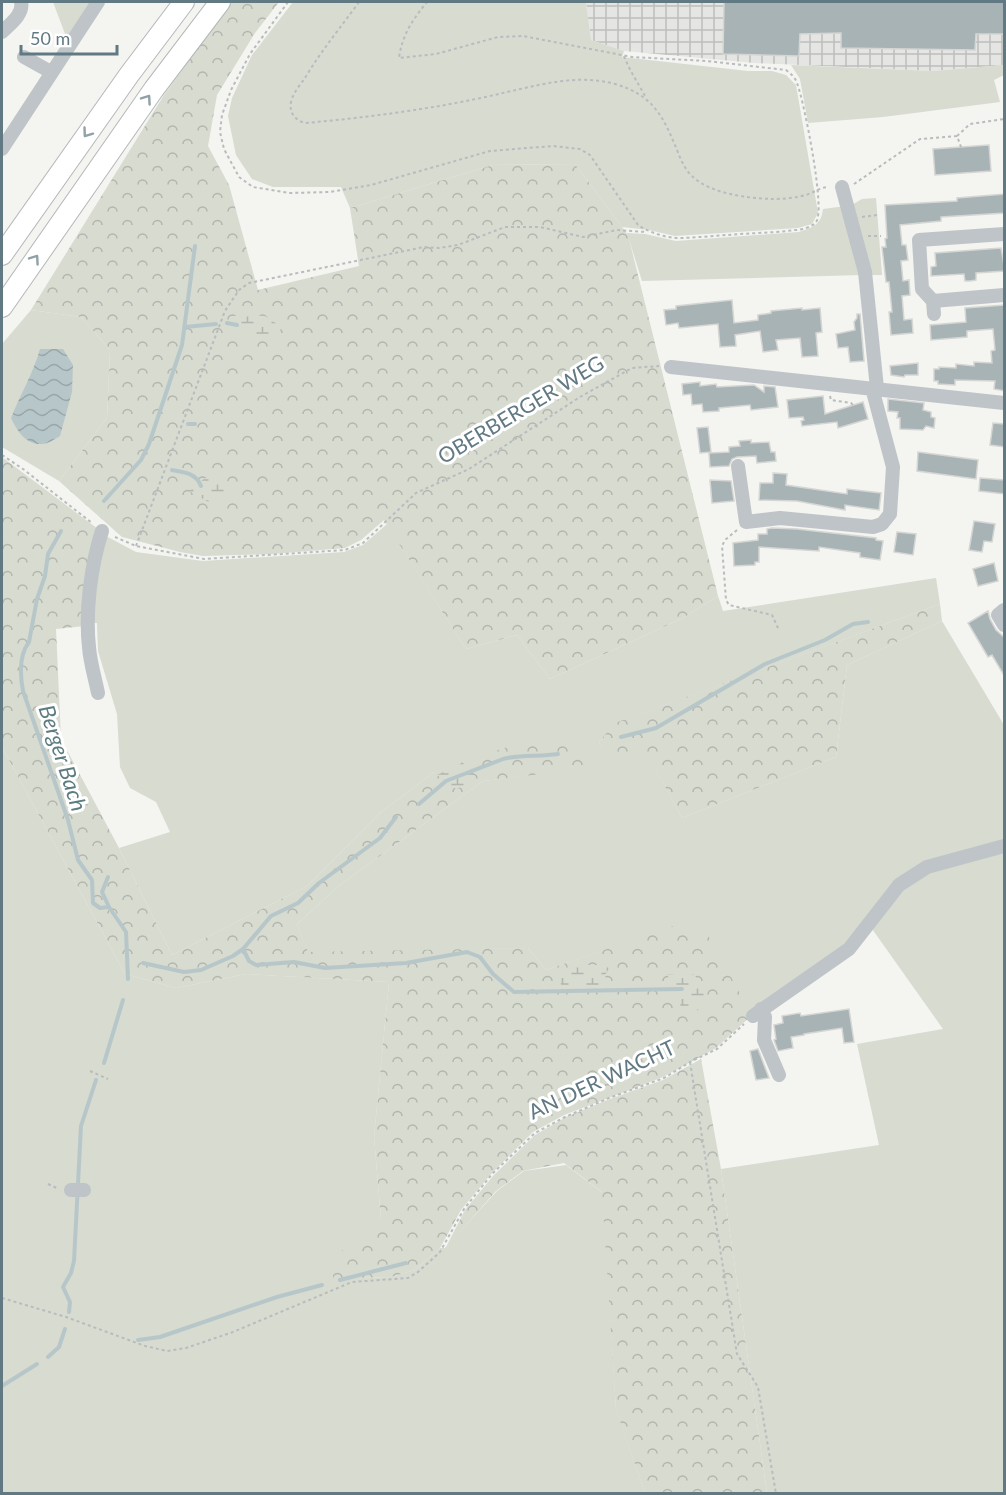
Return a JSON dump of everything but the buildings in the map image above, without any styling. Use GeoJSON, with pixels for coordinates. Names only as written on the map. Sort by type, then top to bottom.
{"type":"FeatureCollection","features":[{"type":"Feature","properties":{"kind":"highway"},"geometry":{"type":"LineString","coordinates":[[2,255],[129,75],[184,2]]}},
{"type":"Feature","properties":{"kind":"highway"},"geometry":{"type":"LineString","coordinates":[[2,307],[154,88],[220,2]]}},
{"type":"Feature","properties":{"kind":"street"},"geometry":{"type":"LineString","coordinates":[[2,32],[20,12],[23,7],[21,2]]}},
{"type":"Feature","properties":{"kind":"street"},"geometry":{"type":"LineString","coordinates":[[2,149],[98,2]]}},
{"type":"Feature","properties":{"kind":"street"},"geometry":{"type":"LineString","coordinates":[[24,57],[51,72]]}},
{"type":"Feature","properties":{"kind":"street"},"geometry":{"type":"LineString","coordinates":[[738,466],[746,522],[780,518],[873,526],[882,524],[890,514],[893,467],[874,388],[865,272],[842,187]]}},
{"type":"Feature","properties":{"kind":"street"},"geometry":{"type":"LineString","coordinates":[[1005,234],[919,240],[922,289],[934,308],[1005,296]]}},
{"type":"Feature","properties":{"kind":"street"},"geometry":{"type":"LineString","coordinates":[[671,367],[1005,403]]}},
{"type":"Feature","properties":{"kind":"street"},"geometry":{"type":"LineString","coordinates":[[98,693],[89,647],[88,624],[96,552],[102,531]]}},
{"type":"Feature","properties":{"kind":"street"},"geometry":{"type":"LineString","coordinates":[[1005,610],[998,615],[1005,625]]}},
{"type":"Feature","properties":{"kind":"street"},"geometry":{"type":"LineString","coordinates":[[779,1075],[764,1040],[765,1017],[757,1012],[849,950],[899,885],[927,867],[1005,846]]}},
{"type":"Feature","properties":{"kind":"path"},"geometry":{"type":"LineString","coordinates":[[288,2],[250,54],[231,90],[222,115],[220,132],[224,149],[240,177],[253,187],[289,193],[330,192],[371,185],[490,151],[553,146],[580,149],[590,155],[638,225],[649,232]]}},
{"type":"Feature","properties":{"kind":"path"},"geometry":{"type":"LineString","coordinates":[[359,2],[295,94],[291,104],[292,112],[299,121],[305,123],[353,118],[444,105],[553,81],[578,79],[615,84],[646,98]]}},
{"type":"Feature","properties":{"kind":"path"},"geometry":{"type":"LineString","coordinates":[[136,546],[225,312],[239,290],[249,284],[424,247],[439,248],[458,245],[505,227],[540,227],[584,237],[617,230],[649,232],[675,238],[797,230],[811,226],[818,221],[819,188],[798,84],[786,70],[623,55],[522,36],[498,37],[435,54],[399,58],[404,36],[427,2]]}},
{"type":"Feature","properties":{"kind":"path"},"geometry":{"type":"LineString","coordinates":[[623,55],[630,73],[666,125],[686,169],[700,182],[724,191],[771,199],[812,193],[819,188]]}},
{"type":"Feature","properties":{"kind":"path"},"geometry":{"type":"LineString","coordinates":[[842,187],[856,183],[920,139],[957,136],[970,124],[1005,119]]}},
{"type":"Feature","properties":{"kind":"path"},"geometry":{"type":"LineString","coordinates":[[957,136],[961,147]]}},
{"type":"Feature","properties":{"kind":"path"},"geometry":{"type":"LineString","coordinates":[[865,216],[877,214]]}},
{"type":"Feature","properties":{"kind":"path","name":"OBERBERGER WEG"},"geometry":{"type":"LineString","coordinates":[[2,455],[102,531],[136,546],[204,560],[345,550],[363,543],[416,494],[469,469],[580,397],[632,368],[671,367]]}},
{"type":"Feature","properties":{"kind":"path"},"geometry":{"type":"LineString","coordinates":[[746,522],[725,540],[722,546],[726,600],[729,605],[772,615],[778,628]]}},
{"type":"Feature","properties":{"kind":"path","name":"AN DER WACHT"},"geometry":{"type":"LineString","coordinates":[[2,1298],[167,1351],[186,1348],[233,1332],[352,1282],[408,1278],[440,1252],[464,1209],[492,1174],[535,1133],[609,1098],[664,1078],[717,1049],[757,1012]]}},
{"type":"Feature","properties":{"kind":"path"},"geometry":{"type":"LineString","coordinates":[[690,1062],[737,1354],[758,1388],[776,1494]]}},
{"type":"Feature","properties":{"kind":"path"},"geometry":{"type":"LineString","coordinates":[[90,1071],[108,1079]]}},
{"type":"Feature","properties":{"kind":"shaded area"},"geometry":{"type":"Polygon","coordinates":[[[586,2],[1004,2],[1004,65],[933,71],[754,63],[624,51],[591,40],[586,2]]]}},
{"type":"Feature","properties":{"kind":"green space"},"geometry":{"type":"Polygon","coordinates":[[[53,2],[93,2],[67,39],[53,2]]]}},
{"type":"Feature","properties":{"kind":"green space"},"geometry":{"type":"Polygon","coordinates":[[[231,2],[279,2],[255,33],[217,95],[208,146],[229,185],[258,290],[359,266],[350,208],[493,165],[575,164],[628,235],[718,596],[683,618],[550,679],[517,635],[466,649],[384,520],[361,540],[345,548],[272,554],[203,556],[122,537],[59,481],[107,418],[110,350],[81,317],[31,310],[164,95],[231,2]]]}},
{"type":"Feature","properties":{"kind":"green space"},"geometry":{"type":"Polygon","coordinates":[[[293,2],[586,2],[591,40],[624,51],[622,57],[748,71],[772,71],[786,75],[796,85],[818,213],[812,224],[798,228],[675,236],[622,227],[575,164],[493,165],[350,208],[341,187],[273,187],[252,179],[236,155],[228,116],[232,98],[252,55],[293,2]]]}},
{"type":"Feature","properties":{"kind":"green space"},"geometry":{"type":"Polygon","coordinates":[[[791,65],[933,71],[1004,65],[1004,75],[994,80],[1000,102],[883,117],[808,123],[800,79],[791,65]]]}},
{"type":"Feature","properties":{"kind":"green space"},"geometry":{"type":"Polygon","coordinates":[[[876,198],[882,275],[868,275],[850,206],[862,199],[876,198]]]}},
{"type":"Feature","properties":{"kind":"green space"},"geometry":{"type":"Polygon","coordinates":[[[846,206],[862,275],[642,281],[627,233],[645,234],[676,241],[799,232],[816,225],[823,209],[846,206]]]}},
{"type":"Feature","properties":{"kind":"green space"},"geometry":{"type":"Polygon","coordinates":[[[31,310],[81,317],[110,350],[107,418],[59,481],[2,447],[2,344],[31,310]]]}},
{"type":"Feature","properties":{"kind":"green space"},"geometry":{"type":"Polygon","coordinates":[[[233,316],[265,316],[283,328],[271,335],[241,334],[233,316]]]}},
{"type":"Feature","properties":{"kind":"green space"},"geometry":{"type":"Polygon","coordinates":[[[2,457],[98,529],[85,626],[56,629],[61,739],[172,955],[307,886],[380,813],[434,772],[525,741],[582,738],[591,768],[483,781],[340,885],[297,924],[308,952],[528,948],[546,970],[679,924],[709,937],[752,1015],[716,1048],[663,1077],[564,1115],[533,1132],[491,1174],[461,1210],[440,1248],[415,1270],[391,1277],[356,1278],[335,1283],[329,1261],[381,1219],[374,1137],[389,982],[246,974],[176,988],[125,974],[2,747],[2,457]]]}},
{"type":"Feature","properties":{"kind":"green space"},"geometry":{"type":"Polygon","coordinates":[[[205,478],[233,482],[224,497],[212,504],[189,491],[205,478]]]}},
{"type":"Feature","properties":{"kind":"green space"},"geometry":{"type":"Polygon","coordinates":[[[387,524],[466,649],[517,635],[550,679],[683,618],[718,596],[723,611],[936,578],[940,604],[616,723],[599,742],[606,756],[649,756],[682,818],[836,757],[847,665],[942,621],[1004,725],[1004,844],[927,865],[860,933],[752,1015],[679,925],[546,970],[528,948],[308,953],[297,924],[340,885],[483,781],[591,767],[434,772],[380,813],[307,886],[172,955],[119,848],[170,832],[156,802],[130,788],[120,767],[117,714],[98,651],[97,623],[92,623],[95,577],[104,535],[136,552],[203,561],[344,552],[363,545],[387,524]]]}},
{"type":"Feature","properties":{"kind":"green space"},"geometry":{"type":"Polygon","coordinates":[[[940,604],[942,621],[847,665],[836,757],[682,818],[649,757],[605,756],[599,742],[615,723],[940,604]]]}},
{"type":"Feature","properties":{"kind":"green space"},"geometry":{"type":"Polygon","coordinates":[[[2,747],[125,974],[176,988],[246,974],[389,982],[374,1137],[381,1219],[356,1278],[391,1277],[415,1270],[440,1248],[445,1248],[497,1191],[524,1171],[566,1165],[603,1193],[616,1409],[645,1493],[2,1493],[2,747]]]}},
{"type":"Feature","properties":{"kind":"green space"},"geometry":{"type":"Polygon","coordinates":[[[469,760],[475,781],[456,789],[437,775],[469,760]]]}},
{"type":"Feature","properties":{"kind":"green space"},"geometry":{"type":"Polygon","coordinates":[[[1004,848],[1004,1493],[767,1493],[721,1169],[879,1145],[857,1044],[943,1029],[870,926],[901,888],[927,869],[1004,848]]]}},
{"type":"Feature","properties":{"kind":"green space"},"geometry":{"type":"Polygon","coordinates":[[[577,965],[611,965],[605,975],[608,986],[562,987],[559,979],[577,965]]]}},
{"type":"Feature","properties":{"kind":"green space"},"geometry":{"type":"Polygon","coordinates":[[[667,974],[694,974],[704,989],[706,1011],[682,1009],[667,974]]]}},
{"type":"Feature","properties":{"kind":"green space"},"geometry":{"type":"Polygon","coordinates":[[[701,1059],[721,1169],[767,1493],[645,1493],[616,1410],[602,1192],[564,1163],[523,1171],[496,1191],[445,1249],[465,1210],[493,1176],[535,1135],[566,1117],[663,1080],[701,1059]]]}},
{"type":"Feature","properties":{"kind":"water"},"geometry":{"type":"Polygon","coordinates":[[[40,349],[63,349],[73,365],[72,392],[60,436],[49,442],[36,444],[27,440],[19,432],[11,418],[40,349]]]}},
{"type":"Feature","properties":{"kind":"waterway","name":"Berger Bach"},"geometry":{"type":"LineString","coordinates":[[104,501],[141,460],[149,444],[182,345],[195,246]]}},
{"type":"Feature","properties":{"kind":"waterway"},"geometry":{"type":"LineString","coordinates":[[227,323],[237,325]]}},
{"type":"Feature","properties":{"kind":"waterway"},"geometry":{"type":"LineString","coordinates":[[185,327],[216,324]]}},
{"type":"Feature","properties":{"kind":"waterway"},"geometry":{"type":"LineString","coordinates":[[188,424],[195,424]]}},
{"type":"Feature","properties":{"kind":"waterway"},"geometry":{"type":"LineString","coordinates":[[172,470],[193,476],[201,486]]}},
{"type":"Feature","properties":{"kind":"waterway","name":"Berger Bach"},"geometry":{"type":"LineString","coordinates":[[61,531],[48,554],[29,642],[23,653],[22,685],[68,820],[78,860],[92,880],[93,903],[100,908],[109,907],[126,932],[128,979]]}},
{"type":"Feature","properties":{"kind":"waterway"},"geometry":{"type":"LineString","coordinates":[[621,737],[656,728],[765,664],[825,640],[853,624],[868,622]]}},
{"type":"Feature","properties":{"kind":"waterway"},"geometry":{"type":"LineString","coordinates":[[419,804],[446,781],[503,759],[558,754]]}},
{"type":"Feature","properties":{"kind":"waterway"},"geometry":{"type":"LineString","coordinates":[[143,963],[184,972],[201,970],[233,956],[243,949],[271,916],[298,903],[319,883],[380,838],[396,817]]}},
{"type":"Feature","properties":{"kind":"waterway"},"geometry":{"type":"LineString","coordinates":[[108,877],[102,892],[109,907]]}},
{"type":"Feature","properties":{"kind":"waterway"},"geometry":{"type":"LineString","coordinates":[[243,949],[249,961],[256,965],[294,962],[325,968],[406,963],[467,952],[480,957],[493,974],[514,992],[682,989]]}},
{"type":"Feature","properties":{"kind":"waterway","name":"Berger Bach"},"geometry":{"type":"LineString","coordinates":[[104,1063],[123,1000]]}},
{"type":"Feature","properties":{"kind":"waterway","name":"Berger Bach"},"geometry":{"type":"LineString","coordinates":[[69,1312],[70,1302],[63,1287],[71,1273],[74,1261],[81,1126],[96,1080]]}},
{"type":"Feature","properties":{"kind":"waterway"},"geometry":{"type":"LineString","coordinates":[[340,1280],[406,1263]]}},
{"type":"Feature","properties":{"kind":"waterway"},"geometry":{"type":"LineString","coordinates":[[138,1340],[160,1337],[277,1297],[322,1285]]}},
{"type":"Feature","properties":{"kind":"waterway","name":"Berger Bach"},"geometry":{"type":"LineString","coordinates":[[48,1357],[59,1347],[65,1329]]}},
{"type":"Feature","properties":{"kind":"waterway","name":"Berger Bach"},"geometry":{"type":"LineString","coordinates":[[2,1386],[37,1364]]}}]}
